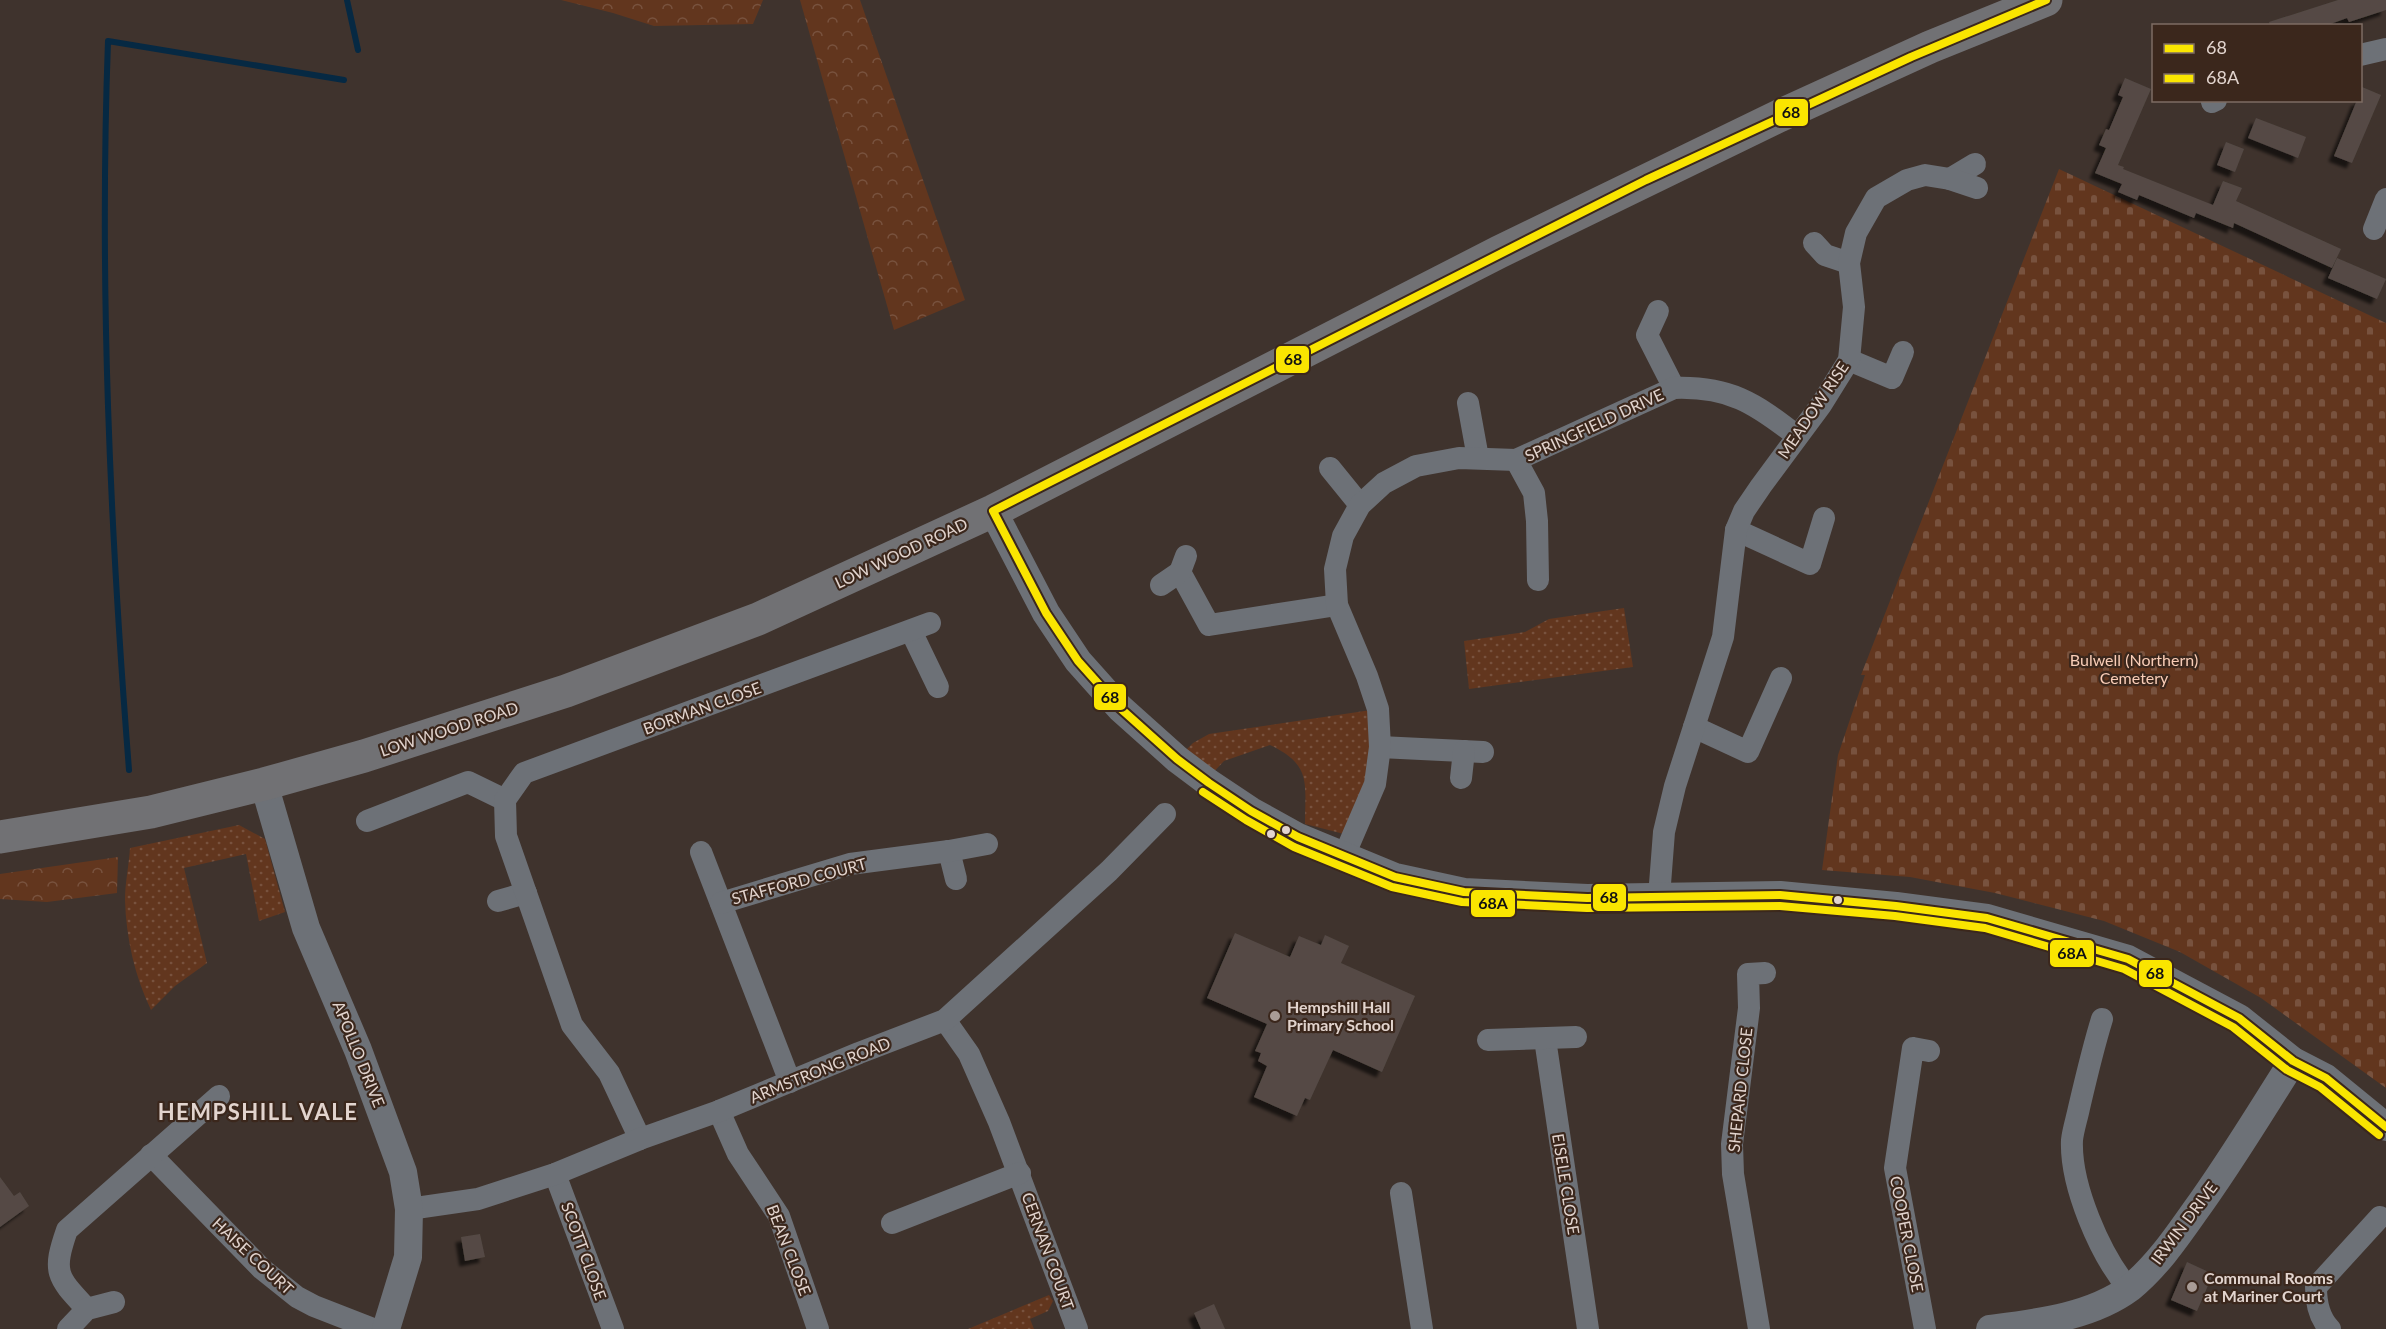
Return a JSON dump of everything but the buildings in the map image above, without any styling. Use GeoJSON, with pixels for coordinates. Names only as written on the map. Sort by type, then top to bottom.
{"type":"FeatureCollection","features":[{"type":"Feature","properties":{"kind":"main road","name":"LOW WOOD ROAD"},"geometry":{"type":"LineString","coordinates":[[0,837],[151,812],[364,756],[566,691],[747,623],[993,511],[1499,252],[1779,116],[1930,47],[2046,0]]}},
{"type":"Feature","properties":{"kind":"street"},"geometry":{"type":"LineString","coordinates":[[2362,55],[2386,49]]}},
{"type":"Feature","properties":{"kind":"street"},"geometry":{"type":"LineString","coordinates":[[1950,178],[1975,164]]}},
{"type":"Feature","properties":{"kind":"street","name":"MEADOW RISE"},"geometry":{"type":"LineString","coordinates":[[1659,897],[1664,832],[1675,786],[1723,637],[1736,530],[1744,511],[1821,405],[1849,360],[1854,307],[1849,263],[1856,232],[1876,198],[1907,180],[1925,175],[1950,178],[1977,188]]}},
{"type":"Feature","properties":{"kind":"street"},"geometry":{"type":"LineString","coordinates":[[2374,229],[2386,199]]}},
{"type":"Feature","properties":{"kind":"street"},"geometry":{"type":"LineString","coordinates":[[1814,243],[1825,255],[1849,263]]}},
{"type":"Feature","properties":{"kind":"street","name":"SPRINGFIELD DRIVE"},"geometry":{"type":"LineString","coordinates":[[1658,311],[1647,335],[1674,388]]}},
{"type":"Feature","properties":{"kind":"street"},"geometry":{"type":"LineString","coordinates":[[1849,360],[1892,378],[1903,352]]}},
{"type":"Feature","properties":{"kind":"street","name":"SPRINGFIELD DRIVE"},"geometry":{"type":"LineString","coordinates":[[1344,856],[1375,784],[1380,747],[1378,709],[1367,676],[1337,605],[1335,569],[1343,536],[1360,505],[1384,483],[1416,466],[1459,458],[1516,460],[1674,388],[1698,387],[1731,394],[1764,410],[1797,436]]}},
{"type":"Feature","properties":{"kind":"street"},"geometry":{"type":"LineString","coordinates":[[1468,404],[1478,458]]}},
{"type":"Feature","properties":{"kind":"street"},"geometry":{"type":"LineString","coordinates":[[1516,460],[1534,493],[1538,521],[1538,580]]}},
{"type":"Feature","properties":{"kind":"street"},"geometry":{"type":"LineString","coordinates":[[1330,468],[1360,505]]}},
{"type":"Feature","properties":{"kind":"street"},"geometry":{"type":"LineString","coordinates":[[993,511],[1046,613],[1078,661],[1120,708],[1177,759],[1234,800],[1277,826],[1344,856],[1395,877],[1464,892],[1587,898],[1780,895],[1896,906],[1987,918],[2128,959],[2239,1018],[2293,1061],[2326,1078],[2386,1127]]}},
{"type":"Feature","properties":{"kind":"street"},"geometry":{"type":"LineString","coordinates":[[1736,530],[1810,564],[1824,518]]}},
{"type":"Feature","properties":{"kind":"street"},"geometry":{"type":"LineString","coordinates":[[1161,585],[1183,564],[1209,625],[1337,605]]}},
{"type":"Feature","properties":{"kind":"street","name":"BORMAN CLOSE"},"geometry":{"type":"LineString","coordinates":[[505,800],[524,773],[921,627],[938,687]]}},
{"type":"Feature","properties":{"kind":"street"},"geometry":{"type":"LineString","coordinates":[[1694,727],[1748,752],[1781,678]]}},
{"type":"Feature","properties":{"kind":"street"},"geometry":{"type":"LineString","coordinates":[[1380,747],[1474,751],[1461,778]]}},
{"type":"Feature","properties":{"kind":"street"},"geometry":{"type":"LineString","coordinates":[[367,821],[468,782],[505,800],[506,836],[572,1025],[609,1073],[640,1139]]}},
{"type":"Feature","properties":{"kind":"street","name":"APOLLO DRIVE"},"geometry":{"type":"LineString","coordinates":[[264,784],[306,928],[358,1050],[403,1172],[409,1209],[408,1257],[386,1329]]}},
{"type":"Feature","properties":{"kind":"street","name":"ARMSTRONG ROAD"},"geometry":{"type":"LineString","coordinates":[[409,1209],[478,1199],[555,1174],[640,1139],[719,1112],[945,1020],[1109,871],[1165,814]]}},
{"type":"Feature","properties":{"kind":"street","name":"STAFFORD COURT"},"geometry":{"type":"LineString","coordinates":[[721,903],[850,864],[987,844]]}},
{"type":"Feature","properties":{"kind":"street"},"geometry":{"type":"LineString","coordinates":[[949,851],[957,879]]}},
{"type":"Feature","properties":{"kind":"street","name":"STAFFORD COURT"},"geometry":{"type":"LineString","coordinates":[[701,852],[790,1082]]}},
{"type":"Feature","properties":{"kind":"street"},"geometry":{"type":"LineString","coordinates":[[498,901],[526,893]]}},
{"type":"Feature","properties":{"kind":"street","name":"SHEPARD CLOSE"},"geometry":{"type":"LineString","coordinates":[[1759,1329],[1733,1174],[1732,1144],[1745,1053],[1749,1008],[1748,974],[1765,974]]}},
{"type":"Feature","properties":{"kind":"street"},"geometry":{"type":"LineString","coordinates":[[2102,1019],[2072,1140],[2081,1195],[2092,1227],[2106,1257],[2129,1289]]}},
{"type":"Feature","properties":{"kind":"street","name":"CERNAN COURT"},"geometry":{"type":"LineString","coordinates":[[945,1020],[969,1054],[1020,1173],[1077,1329]]}},
{"type":"Feature","properties":{"kind":"street"},"geometry":{"type":"LineString","coordinates":[[1488,1040],[1576,1036]]}},
{"type":"Feature","properties":{"kind":"street","name":"EISELE CLOSE"},"geometry":{"type":"LineString","coordinates":[[1545,1039],[1588,1329]]}},
{"type":"Feature","properties":{"kind":"street","name":"COOPER CLOSE"},"geometry":{"type":"LineString","coordinates":[[1925,1329],[1895,1168],[1913,1048],[1929,1051]]}},
{"type":"Feature","properties":{"kind":"street","name":"IRWIN DRIVE"},"geometry":{"type":"LineString","coordinates":[[1990,1329],[2069,1316],[2129,1289],[2159,1261],[2181,1231],[2293,1061]]}},
{"type":"Feature","properties":{"kind":"street"},"geometry":{"type":"LineString","coordinates":[[87,1309],[62,1282],[58,1257],[67,1230],[219,1096]]}},
{"type":"Feature","properties":{"kind":"street","name":"BEAN CLOSE"},"geometry":{"type":"LineString","coordinates":[[719,1112],[738,1154],[779,1216],[818,1329]]}},
{"type":"Feature","properties":{"kind":"street","name":"HAISE COURT"},"geometry":{"type":"LineString","coordinates":[[151,1155],[280,1285],[314,1306],[373,1329]]}},
{"type":"Feature","properties":{"kind":"street","name":"CERNAN COURT"},"geometry":{"type":"LineString","coordinates":[[892,1223],[1020,1173]]}},
{"type":"Feature","properties":{"kind":"street","name":"SCOTT CLOSE"},"geometry":{"type":"LineString","coordinates":[[555,1174],[613,1329]]}},
{"type":"Feature","properties":{"kind":"street"},"geometry":{"type":"LineString","coordinates":[[1396,1204],[1422,1329]]}},
{"type":"Feature","properties":{"kind":"street"},"geometry":{"type":"LineString","coordinates":[[2330,1329],[2316,1304],[2316,1287],[2380,1217]]}},
{"type":"Feature","properties":{"kind":"street"},"geometry":{"type":"LineString","coordinates":[[68,1329],[87,1309],[114,1302]]}},
{"type":"Feature","properties":{"kind":"green space"},"geometry":{"type":"Polygon","coordinates":[[[561,0],[763,0],[753,24],[654,26],[561,0]]]}},
{"type":"Feature","properties":{"kind":"green space"},"geometry":{"type":"Polygon","coordinates":[[[800,0],[860,0],[965,300],[894,330],[800,0]]]}},
{"type":"Feature","properties":{"kind":"green space","name":"Bulwell (Northern) Cemetery"},"geometry":{"type":"Polygon","coordinates":[[[2059,169],[2386,323],[2386,1088],[2261,998],[2180,952],[2104,921],[1995,893],[1910,877],[1822,870],[1838,755],[1865,675],[1861,675],[2059,169]]]}},
{"type":"Feature","properties":{"kind":"green space"},"geometry":{"type":"Polygon","coordinates":[[[1624,608],[1633,667],[1469,689],[1464,641],[1525,632],[1549,619],[1624,608]]]}},
{"type":"Feature","properties":{"kind":"green space"},"geometry":{"type":"Polygon","coordinates":[[[1378,709],[1380,747],[1348,835],[1305,824],[1305,786],[1300,768],[1284,752],[1270,745],[1224,761],[1209,777],[1177,759],[1193,743],[1209,734],[1378,709]]]}},
{"type":"Feature","properties":{"kind":"green space"},"geometry":{"type":"Polygon","coordinates":[[[239,825],[265,839],[285,912],[259,921],[246,854],[184,868],[207,963],[175,986],[151,1010],[136,971],[127,929],[125,894],[130,848],[239,825]]]}},
{"type":"Feature","properties":{"kind":"green space"},"geometry":{"type":"Polygon","coordinates":[[[118,857],[117,893],[47,902],[0,899],[0,874],[118,857]]]}},
{"type":"Feature","properties":{"kind":"green space"},"geometry":{"type":"Polygon","coordinates":[[[1049,1295],[1053,1301],[1048,1311],[1030,1319],[1034,1329],[968,1329],[1049,1295]]]}},
{"type":"Feature","properties":{"kind":"waterway"},"geometry":{"type":"LineString","coordinates":[[347,0],[358,50]]}},
{"type":"Feature","properties":{"kind":"waterway"},"geometry":{"type":"LineString","coordinates":[[129,770],[116,588],[108,406],[105,224],[108,41],[344,80]]}},
{"type":"Feature","properties":{"kind":"transit line","name":"68"},"geometry":{"type":"LineString","coordinates":[[2046,0],[1911,57],[1646,180],[993,511],[1046,613],[1078,661],[1120,708],[1177,759],[1209,783],[1251,811],[1298,837],[1395,877],[1464,892],[1587,898],[1780,895],[1896,906],[1987,918],[2128,959],[2239,1018],[2293,1061],[2326,1078],[2386,1127]]}},
{"type":"Feature","properties":{"kind":"transit line","name":"68A"},"geometry":{"type":"LineString","coordinates":[[1203,792],[1294,847],[1392,887],[1462,902],[1587,908],[1780,906],[1895,916],[1985,928],[2124,969],[2233,1027],[2287,1070],[2320,1087],[2379,1135]]}},
{"type":"Feature","properties":{"kind":"place","name":"Hempshill Hall Primary School"},"geometry":{"type":"Point","coordinates":[1275,1016]}},
{"type":"Feature","properties":{"kind":"place","name":"Communal Rooms at Mariner Court"},"geometry":{"type":"Point","coordinates":[2192,1287]}},
{"type":"Feature","properties":{"kind":"district","name":"HEMPSHILL VALE"},"geometry":{"type":"Point","coordinates":[258,1112]}}]}
